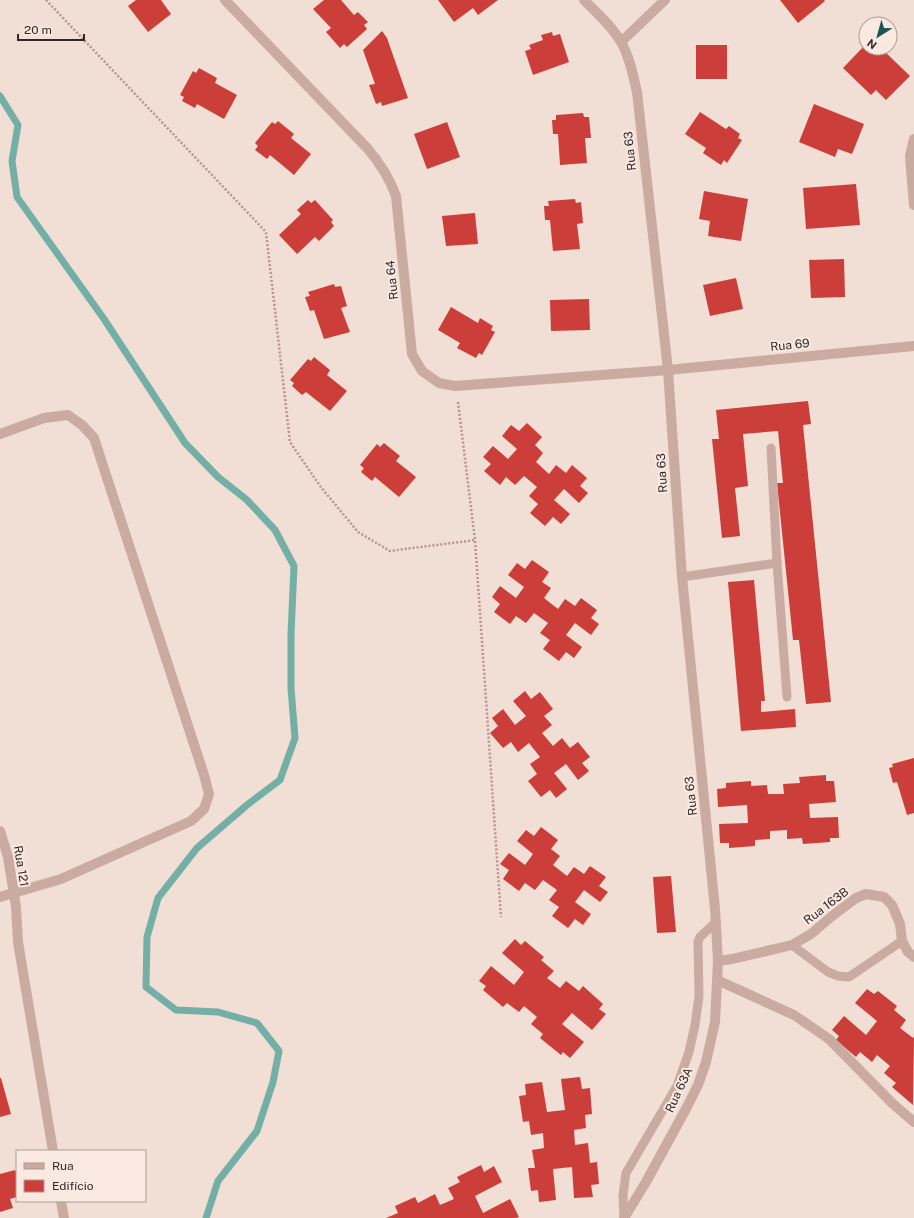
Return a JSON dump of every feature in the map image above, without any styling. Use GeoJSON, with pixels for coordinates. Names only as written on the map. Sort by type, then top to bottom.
{"type":"FeatureCollection","features":[{"type":"Feature","properties":{"kind":"street","name":"Rua 64"},"geometry":{"type":"LineString","coordinates":[[225,0],[367,148],[380,163],[390,179],[396,196],[412,354],[422,371],[439,383],[456,386],[668,370]]}},
{"type":"Feature","properties":{"kind":"street","name":"Rua 63"},"geometry":{"type":"LineString","coordinates":[[584,0],[599,15],[621,42],[631,67],[637,92],[668,370],[682,577],[716,922],[718,961]]}},
{"type":"Feature","properties":{"kind":"street"},"geometry":{"type":"LineString","coordinates":[[621,42],[665,0]]}},
{"type":"Feature","properties":{"kind":"street"},"geometry":{"type":"LineString","coordinates":[[914,139],[910,156],[914,205]]}},
{"type":"Feature","properties":{"kind":"street","name":"Rua 69"},"geometry":{"type":"LineString","coordinates":[[668,370],[914,346]]}},
{"type":"Feature","properties":{"kind":"street"},"geometry":{"type":"LineString","coordinates":[[0,434],[44,418],[68,415],[82,425],[94,438],[201,768],[208,794],[204,809],[191,821],[61,879],[13,893],[18,942],[53,1150]]}},
{"type":"Feature","properties":{"kind":"street","name":"Rua 121"},"geometry":{"type":"LineString","coordinates":[[0,831],[8,857],[13,893],[0,897]]}},
{"type":"Feature","properties":{"kind":"street","name":"Rua 163B"},"geometry":{"type":"LineString","coordinates":[[718,961],[792,945],[811,934],[856,898],[866,894],[884,897],[892,905],[900,924],[902,942]]}},
{"type":"Feature","properties":{"kind":"street"},"geometry":{"type":"LineString","coordinates":[[902,942],[908,952],[914,957]]}},
{"type":"Feature","properties":{"kind":"street","name":"Rua 63A"},"geometry":{"type":"LineString","coordinates":[[624,1218],[646,1182],[698,1085],[712,1042],[715,1022],[718,961]]}},
{"type":"Feature","properties":{"kind":"street"},"geometry":{"type":"LineString","coordinates":[[717,980],[794,1016],[829,1039],[914,1122]]}},
{"type":"Feature","properties":{"kind":"street"},"geometry":{"type":"LineString","coordinates":[[61,1202],[64,1218]]}},
{"type":"Feature","properties":{"kind":"lane"},"geometry":{"type":"LineString","coordinates":[[771,448],[777,563],[787,697]]}},
{"type":"Feature","properties":{"kind":"lane"},"geometry":{"type":"LineString","coordinates":[[682,577],[777,563]]}},
{"type":"Feature","properties":{"kind":"lane"},"geometry":{"type":"LineString","coordinates":[[624,1218],[623,1195],[626,1173],[677,1086],[689,1052],[696,1025],[699,996],[698,942],[700,937],[716,922]]}},
{"type":"Feature","properties":{"kind":"lane"},"geometry":{"type":"LineString","coordinates":[[792,945],[828,972],[838,976],[850,977],[902,942]]}},
{"type":"Feature","properties":{"kind":"path"},"geometry":{"type":"LineString","coordinates":[[46,0],[266,232],[290,442],[320,486],[358,532],[390,551],[475,540]]}},
{"type":"Feature","properties":{"kind":"path"},"geometry":{"type":"LineString","coordinates":[[456,386],[475,540],[501,917]]}},
{"type":"Feature","properties":{"kind":"building"},"geometry":{"type":"Polygon","coordinates":[[[136,0],[161,0],[171,14],[148,32],[128,6],[136,0]]]}},
{"type":"Feature","properties":{"kind":"building"},"geometry":{"type":"Polygon","coordinates":[[[324,0],[341,0],[354,15],[358,12],[368,22],[364,25],[367,29],[347,47],[344,44],[340,48],[326,32],[331,28],[313,9],[324,0]]]}},
{"type":"Feature","properties":{"kind":"building"},"geometry":{"type":"Polygon","coordinates":[[[438,0],[498,0],[478,15],[473,8],[454,22],[438,0]]]}},
{"type":"Feature","properties":{"kind":"building"},"geometry":{"type":"Polygon","coordinates":[[[780,0],[824,0],[825,1],[798,23],[780,0]]]}},
{"type":"Feature","properties":{"kind":"building"},"geometry":{"type":"Polygon","coordinates":[[[382,31],[387,38],[408,98],[382,106],[381,102],[376,104],[369,85],[375,84],[363,50],[382,31]]]}},
{"type":"Feature","properties":{"kind":"building"},"geometry":{"type":"Polygon","coordinates":[[[552,32],[553,36],[560,34],[569,62],[533,75],[525,51],[531,49],[529,45],[543,40],[541,35],[552,32]]]}},
{"type":"Feature","properties":{"kind":"building"},"geometry":{"type":"Polygon","coordinates":[[[696,45],[727,45],[727,79],[696,79],[696,45]]]}},
{"type":"Feature","properties":{"kind":"building"},"geometry":{"type":"Polygon","coordinates":[[[858,52],[858,56],[889,56],[910,76],[886,100],[876,90],[871,95],[843,68],[858,52]]]}},
{"type":"Feature","properties":{"kind":"building"},"geometry":{"type":"Polygon","coordinates":[[[199,68],[217,78],[215,83],[237,95],[224,119],[197,104],[195,108],[182,101],[184,97],[180,95],[193,71],[196,73],[199,68]]]}},
{"type":"Feature","properties":{"kind":"building"},"geometry":{"type":"Polygon","coordinates":[[[814,104],[864,124],[852,154],[838,149],[835,157],[799,142],[814,104]]]}},
{"type":"Feature","properties":{"kind":"building"},"geometry":{"type":"Polygon","coordinates":[[[700,112],[726,129],[729,126],[740,134],[738,138],[742,140],[727,163],[724,160],[721,165],[703,153],[706,148],[685,134],[700,112]]]}},
{"type":"Feature","properties":{"kind":"building"},"geometry":{"type":"Polygon","coordinates":[[[583,113],[584,117],[589,117],[591,138],[585,138],[587,163],[560,165],[558,134],[553,134],[552,120],[556,120],[556,115],[583,113]]]}},
{"type":"Feature","properties":{"kind":"building"},"geometry":{"type":"Polygon","coordinates":[[[278,121],[294,134],[291,138],[311,154],[294,175],[270,155],[267,159],[255,150],[258,146],[255,143],[272,122],[275,124],[278,121]]]}},
{"type":"Feature","properties":{"kind":"building"},"geometry":{"type":"Polygon","coordinates":[[[447,122],[460,157],[427,169],[414,134],[447,122]]]}},
{"type":"Feature","properties":{"kind":"building"},"geometry":{"type":"Polygon","coordinates":[[[856,184],[860,225],[806,229],[803,188],[856,184]]]}},
{"type":"Feature","properties":{"kind":"building"},"geometry":{"type":"Polygon","coordinates":[[[704,191],[748,199],[741,241],[708,236],[710,221],[699,219],[704,191]]]}},
{"type":"Feature","properties":{"kind":"building"},"geometry":{"type":"Polygon","coordinates":[[[575,199],[576,203],[581,202],[583,223],[577,224],[580,249],[553,251],[550,220],[545,220],[544,206],[549,206],[548,201],[575,199]]]}},
{"type":"Feature","properties":{"kind":"building"},"geometry":{"type":"Polygon","coordinates":[[[308,200],[311,203],[315,200],[333,220],[331,222],[334,226],[319,241],[315,237],[297,254],[279,235],[301,214],[297,210],[308,200]]]}},
{"type":"Feature","properties":{"kind":"building"},"geometry":{"type":"Polygon","coordinates":[[[475,213],[478,244],[446,246],[442,216],[475,213]]]}},
{"type":"Feature","properties":{"kind":"building"},"geometry":{"type":"Polygon","coordinates":[[[844,259],[845,297],[811,298],[809,260],[844,259]]]}},
{"type":"Feature","properties":{"kind":"building"},"geometry":{"type":"Polygon","coordinates":[[[736,278],[743,309],[710,316],[703,285],[736,278]]]}},
{"type":"Feature","properties":{"kind":"building"},"geometry":{"type":"Polygon","coordinates":[[[334,284],[335,287],[341,286],[347,306],[341,308],[350,332],[324,339],[314,310],[310,311],[305,297],[310,296],[308,292],[334,284]]]}},
{"type":"Feature","properties":{"kind":"building"},"geometry":{"type":"Polygon","coordinates":[[[589,299],[590,330],[551,331],[550,300],[589,299]]]}},
{"type":"Feature","properties":{"kind":"building"},"geometry":{"type":"Polygon","coordinates":[[[451,307],[478,323],[480,318],[493,326],[491,330],[495,332],[482,355],[479,353],[476,358],[457,348],[460,343],[438,330],[451,307]]]}},
{"type":"Feature","properties":{"kind":"building"},"geometry":{"type":"Polygon","coordinates":[[[314,357],[330,370],[327,375],[347,391],[330,411],[306,392],[302,395],[292,386],[294,383],[290,380],[308,359],[311,361],[314,357]]]}},
{"type":"Feature","properties":{"kind":"building"},"geometry":{"type":"Polygon","coordinates":[[[808,401],[811,424],[803,425],[831,702],[806,704],[799,640],[793,640],[777,483],[783,483],[778,431],[743,434],[748,486],[735,488],[740,536],[722,538],[712,439],[719,439],[716,410],[808,401]]]}},
{"type":"Feature","properties":{"kind":"building"},"geometry":{"type":"Polygon","coordinates":[[[527,423],[542,437],[535,445],[543,453],[536,462],[549,474],[556,465],[566,473],[572,465],[587,478],[580,486],[588,493],[579,503],[564,489],[554,500],[570,514],[561,524],[553,517],[545,526],[530,513],[538,504],[529,496],[537,487],[524,476],[515,485],[506,477],[500,485],[484,471],[491,464],[483,457],[493,446],[508,459],[517,449],[502,436],[511,425],[519,431],[527,423]]]}},
{"type":"Feature","properties":{"kind":"building"},"geometry":{"type":"Polygon","coordinates":[[[384,443],[400,456],[396,461],[416,477],[399,497],[375,477],[372,481],[361,472],[364,468],[360,465],[377,444],[380,447],[384,443]]]}},
{"type":"Feature","properties":{"kind":"building"},"geometry":{"type":"Polygon","coordinates":[[[532,560],[549,572],[542,582],[551,588],[544,598],[558,609],[565,599],[575,606],[581,598],[597,610],[591,618],[599,624],[591,635],[575,623],[566,635],[582,647],[574,658],[566,652],[559,661],[543,649],[550,640],[540,633],[548,623],[534,613],[526,623],[516,616],[510,624],[494,612],[500,604],[492,597],[500,586],[516,598],[524,587],[508,575],[517,563],[525,569],[532,560]]]}},
{"type":"Feature","properties":{"kind":"building"},"geometry":{"type":"Polygon","coordinates":[[[754,580],[765,701],[761,701],[761,712],[795,709],[796,727],[741,731],[728,582],[754,580]]]}},
{"type":"Feature","properties":{"kind":"building"},"geometry":{"type":"Polygon","coordinates":[[[525,691],[531,699],[540,692],[553,709],[544,716],[552,725],[542,733],[553,746],[562,738],[570,748],[578,742],[590,757],[582,763],[589,771],[578,780],[566,764],[554,773],[567,789],[556,798],[550,790],[541,797],[528,781],[537,774],[530,764],[540,757],[529,743],[518,752],[511,742],[503,748],[490,733],[498,726],[492,718],[503,709],[515,725],[526,716],[513,701],[525,691]]]}},
{"type":"Feature","properties":{"kind":"building"},"geometry":{"type":"Polygon","coordinates":[[[914,758],[914,813],[907,815],[897,782],[893,783],[889,768],[893,767],[892,764],[914,758]]]}},
{"type":"Feature","properties":{"kind":"building"},"geometry":{"type":"Polygon","coordinates":[[[826,775],[826,781],[834,781],[836,802],[809,804],[810,818],[838,817],[839,838],[830,838],[830,842],[803,844],[802,838],[787,839],[787,830],[770,831],[770,839],[755,840],[755,846],[729,848],[729,843],[720,843],[719,824],[748,823],[747,805],[718,807],[717,789],[726,788],[726,783],[751,781],[751,786],[767,785],[768,794],[784,794],[783,784],[800,783],[799,777],[826,775]]]}},
{"type":"Feature","properties":{"kind":"building"},"geometry":{"type":"Polygon","coordinates":[[[541,827],[558,840],[551,849],[560,856],[553,865],[567,876],[574,867],[584,874],[590,866],[606,877],[599,886],[608,892],[600,902],[584,890],[575,902],[591,914],[583,925],[575,919],[568,928],[552,916],[559,907],[549,900],[557,890],[543,880],[535,890],[525,883],[519,891],[503,879],[509,870],[500,864],[509,853],[525,865],[533,854],[517,841],[526,830],[534,836],[541,827]]]}},
{"type":"Feature","properties":{"kind":"building"},"geometry":{"type":"Polygon","coordinates":[[[671,876],[676,932],[657,933],[653,877],[671,876]]]}},
{"type":"Feature","properties":{"kind":"building"},"geometry":{"type":"Polygon","coordinates":[[[515,939],[521,945],[525,941],[544,957],[541,960],[554,971],[547,978],[560,988],[566,981],[579,991],[583,986],[603,1004],[599,1009],[606,1014],[592,1030],[572,1013],[562,1024],[584,1042],[570,1058],[563,1052],[561,1055],[540,1038],[543,1034],[531,1024],[537,1017],[524,1006],[519,1012],[507,1003],[503,1007],[483,990],[486,986],[479,981],[491,966],[514,985],[524,972],[502,953],[515,939]]]}},
{"type":"Feature","properties":{"kind":"building"},"geometry":{"type":"Polygon","coordinates":[[[867,989],[874,994],[878,991],[897,1006],[894,1010],[906,1020],[900,1028],[913,1038],[914,1036],[913,1105],[892,1087],[896,1083],[884,1073],[890,1066],[877,1055],[872,1062],[860,1052],[856,1057],[836,1040],[839,1036],[832,1030],[844,1016],[866,1035],[877,1021],[855,1003],[867,989]]]}},
{"type":"Feature","properties":{"kind":"building"},"geometry":{"type":"Polygon","coordinates":[[[580,1077],[582,1089],[590,1088],[592,1114],[585,1115],[586,1128],[574,1130],[575,1145],[588,1143],[590,1163],[597,1162],[599,1184],[591,1185],[593,1197],[574,1198],[572,1167],[553,1169],[556,1200],[539,1202],[538,1190],[531,1191],[528,1168],[535,1168],[532,1150],[544,1148],[543,1133],[531,1135],[529,1121],[523,1122],[519,1096],[526,1095],[525,1084],[542,1082],[547,1112],[565,1110],[561,1079],[580,1077]]]}},
{"type":"Feature","properties":{"kind":"building"},"geometry":{"type":"Polygon","coordinates":[[[0,1078],[11,1114],[0,1117],[0,1078]]]}},
{"type":"Feature","properties":{"kind":"building"},"geometry":{"type":"Polygon","coordinates":[[[481,1165],[484,1172],[494,1166],[502,1182],[475,1196],[483,1213],[510,1199],[519,1217],[386,1218],[398,1213],[395,1206],[415,1197],[418,1203],[435,1194],[440,1205],[454,1199],[448,1188],[460,1182],[457,1177],[481,1165]]]}},
{"type":"Feature","properties":{"kind":"building"},"geometry":{"type":"Polygon","coordinates":[[[15,1170],[16,1172],[16,1197],[10,1199],[13,1208],[0,1212],[0,1174],[15,1170]]]}},
{"type":"Feature","properties":{"kind":"waterway"},"geometry":{"type":"LineString","coordinates":[[0,96],[18,125],[12,161],[17,197],[104,319],[185,443],[218,477],[247,500],[275,530],[294,566],[291,634],[291,688],[295,738],[280,780],[247,805],[197,848],[158,898],[147,937],[146,987],[176,1010],[218,1012],[257,1023],[279,1051],[273,1082],[257,1131],[218,1181],[206,1218]]}}]}
